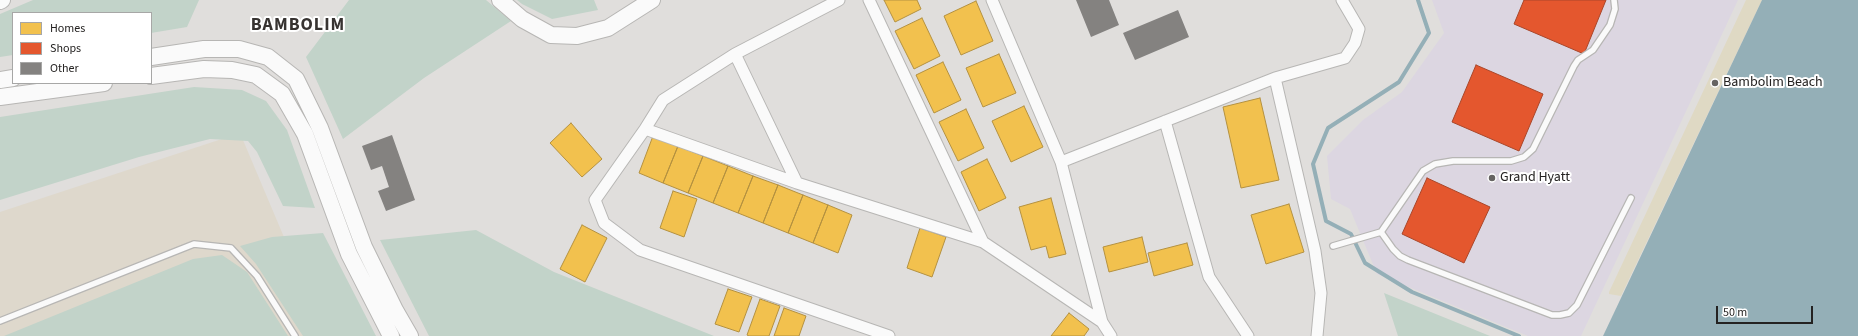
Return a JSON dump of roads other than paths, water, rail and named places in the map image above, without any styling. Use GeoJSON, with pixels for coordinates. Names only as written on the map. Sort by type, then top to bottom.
{"type":"FeatureCollection","features":[{"type":"Feature","properties":{"kind":"main road"},"geometry":{"type":"LineString","coordinates":[[500,0],[522,19],[551,35],[577,36],[608,28],[652,0]]}},
{"type":"Feature","properties":{"kind":"main road"},"geometry":{"type":"LineString","coordinates":[[152,57],[204,49],[239,49],[268,57],[296,78],[320,128],[364,247],[395,310],[410,336]]}},
{"type":"Feature","properties":{"kind":"main road"},"geometry":{"type":"LineString","coordinates":[[152,76],[204,69],[232,70],[256,75],[282,94],[305,134],[349,254],[391,336]]}},
{"type":"Feature","properties":{"kind":"main road"},"geometry":{"type":"LineString","coordinates":[[0,80],[12,78]]}},
{"type":"Feature","properties":{"kind":"main road"},"geometry":{"type":"LineString","coordinates":[[0,98],[97,84]]}},
{"type":"Feature","properties":{"kind":"street"},"geometry":{"type":"LineString","coordinates":[[839,0],[735,54],[663,100],[645,130],[595,200],[604,224],[640,250],[889,336]]}},
{"type":"Feature","properties":{"kind":"street"},"geometry":{"type":"LineString","coordinates":[[869,0],[983,242]]}},
{"type":"Feature","properties":{"kind":"street"},"geometry":{"type":"LineString","coordinates":[[992,0],[1061,162],[1102,322],[1111,336]]}},
{"type":"Feature","properties":{"kind":"street"},"geometry":{"type":"LineString","coordinates":[[1061,162],[1275,78],[1345,58],[1355,43],[1359,29],[1342,0]]}},
{"type":"Feature","properties":{"kind":"street"},"geometry":{"type":"LineString","coordinates":[[735,54],[797,183]]}},
{"type":"Feature","properties":{"kind":"street"},"geometry":{"type":"LineString","coordinates":[[1275,78],[1315,251],[1321,293],[1317,336]]}},
{"type":"Feature","properties":{"kind":"street"},"geometry":{"type":"LineString","coordinates":[[1165,121],[1209,277],[1248,336]]}},
{"type":"Feature","properties":{"kind":"street"},"geometry":{"type":"LineString","coordinates":[[645,130],[797,183],[983,242],[1102,322]]}},
{"type":"Feature","properties":{"kind":"lane"},"geometry":{"type":"LineString","coordinates":[[1333,246],[1382,232],[1423,171],[1435,164],[1453,161],[1511,161],[1524,157],[1533,149],[1574,66],[1578,60],[1593,50],[1610,25],[1615,9],[1614,0]]}},
{"type":"Feature","properties":{"kind":"lane"},"geometry":{"type":"LineString","coordinates":[[1382,232],[1393,249],[1408,260],[1552,315],[1560,316],[1569,313],[1577,305],[1631,198]]}},
{"type":"Feature","properties":{"kind":"lane"},"geometry":{"type":"LineString","coordinates":[[0,320],[194,244],[231,248],[257,276],[295,336]]}},
{"type":"Feature","properties":{"kind":"water"},"geometry":{"type":"Polygon","coordinates":[[[1762,0],[1858,0],[1858,336],[1603,336],[1762,0]]]}},
{"type":"Feature","properties":{"kind":"waterway"},"geometry":{"type":"LineString","coordinates":[[1418,0],[1429,33],[1399,82],[1328,128],[1313,164],[1326,221],[1351,234],[1365,263],[1412,292],[1519,336]]}},
{"type":"Feature","properties":{"kind":"place","name":"Bambolim Beach"},"geometry":{"type":"Point","coordinates":[1715,83]}},
{"type":"Feature","properties":{"kind":"place","name":"Grand Hyatt"},"geometry":{"type":"Point","coordinates":[1492,178]}},
{"type":"Feature","properties":{"kind":"district","name":"BAMBOLIM"},"geometry":{"type":"Point","coordinates":[298,26]}}]}
